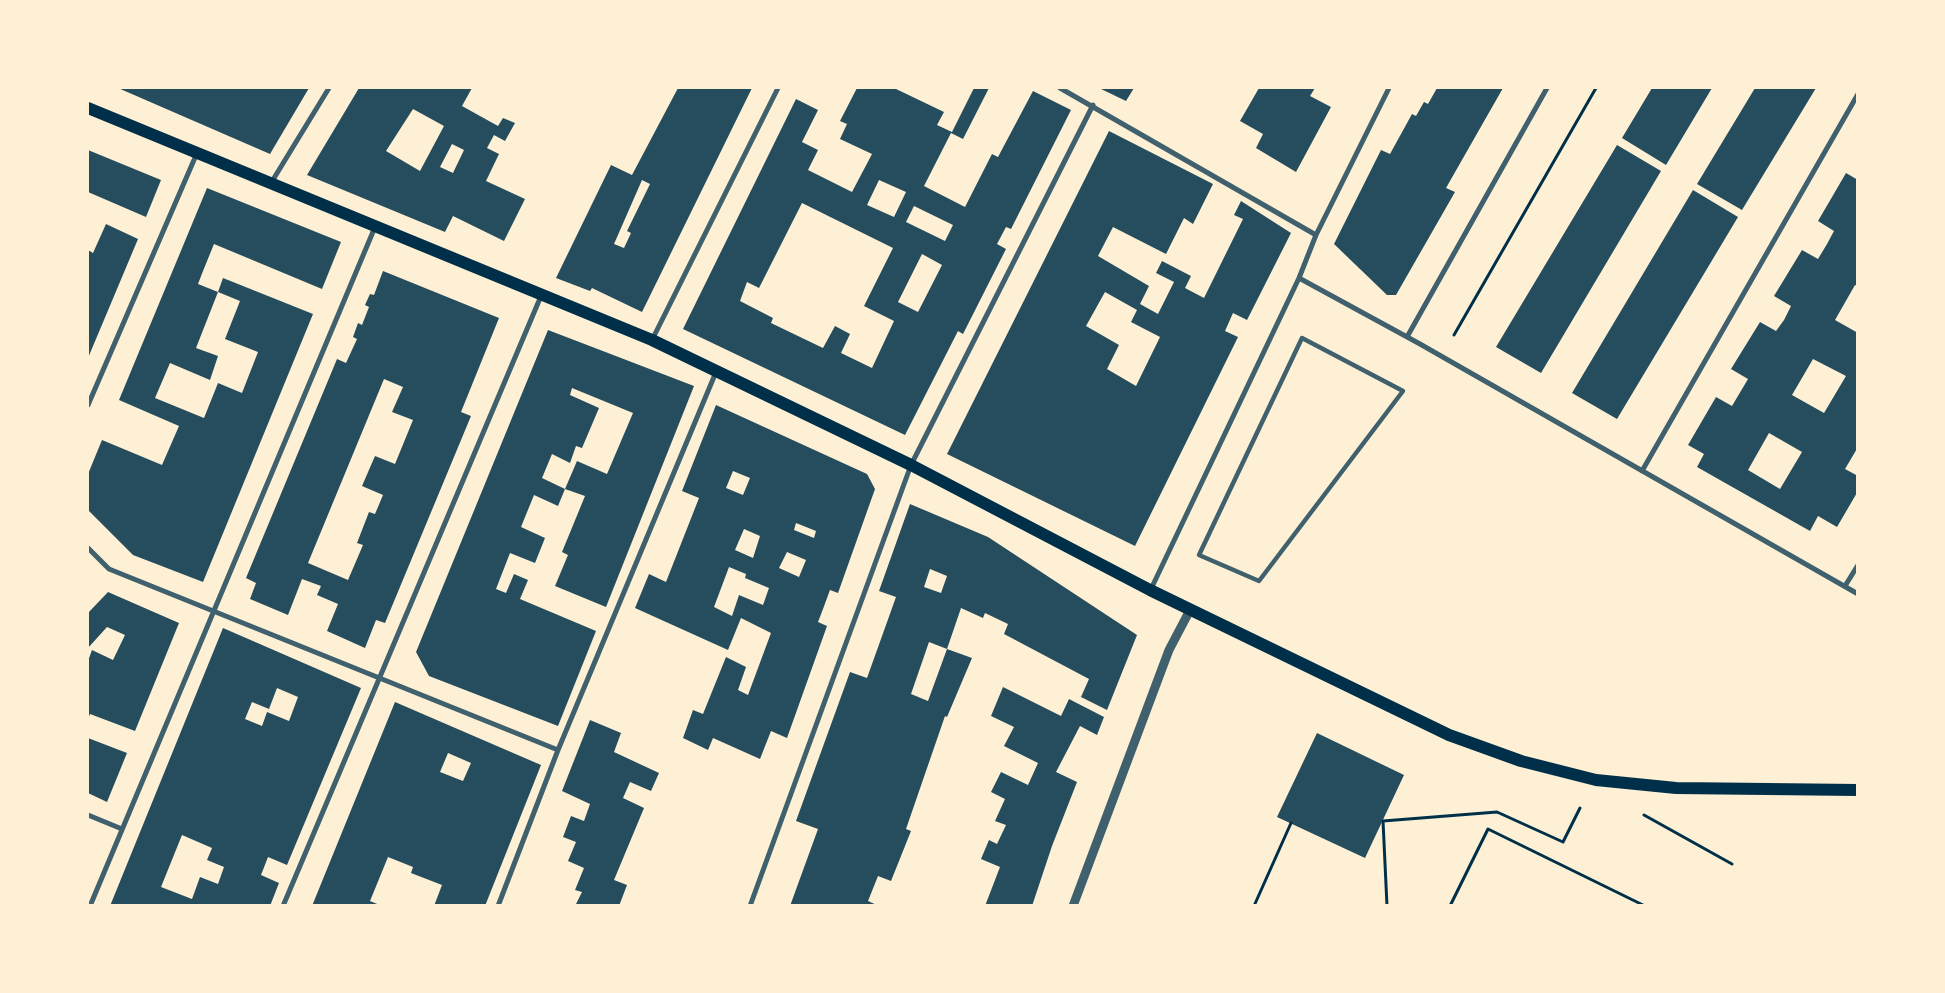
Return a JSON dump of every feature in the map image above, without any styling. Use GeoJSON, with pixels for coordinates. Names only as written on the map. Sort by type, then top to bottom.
{"type":"FeatureCollection","features":[{"type":"Feature","properties":{"kind":"main road"},"geometry":{"type":"LineString","coordinates":[[88,108],[652,340],[911,465],[1150,590],[1449,735],[1522,761],[1596,780],[1676,788],[1858,790]]}},
{"type":"Feature","properties":{"kind":"street"},"geometry":{"type":"LineString","coordinates":[[271,184],[329,88]]}},
{"type":"Feature","properties":{"kind":"street"},"geometry":{"type":"LineString","coordinates":[[652,340],[778,88]]}},
{"type":"Feature","properties":{"kind":"street"},"geometry":{"type":"LineString","coordinates":[[1060,88],[1093,105],[1316,235]]}},
{"type":"Feature","properties":{"kind":"street"},"geometry":{"type":"LineString","coordinates":[[1150,590],[1299,278],[1316,235],[1389,88]]}},
{"type":"Feature","properties":{"kind":"street"},"geometry":{"type":"LineString","coordinates":[[1406,337],[1547,88]]}},
{"type":"Feature","properties":{"kind":"street"},"geometry":{"type":"LineString","coordinates":[[1642,471],[1858,94]]}},
{"type":"Feature","properties":{"kind":"street"},"geometry":{"type":"LineString","coordinates":[[750,906],[911,465],[1093,105]]}},
{"type":"Feature","properties":{"kind":"street"},"geometry":{"type":"LineString","coordinates":[[88,405],[197,153]]}},
{"type":"Feature","properties":{"kind":"street"},"geometry":{"type":"LineString","coordinates":[[90,906],[375,226]]}},
{"type":"Feature","properties":{"kind":"street"},"geometry":{"type":"LineString","coordinates":[[1299,278],[1858,594]]}},
{"type":"Feature","properties":{"kind":"street"},"geometry":{"type":"LineString","coordinates":[[283,906],[541,295]]}},
{"type":"Feature","properties":{"kind":"street"},"geometry":{"type":"LineString","coordinates":[[1302,338],[1403,390],[1260,581],[1199,554],[1302,338]]}},
{"type":"Feature","properties":{"kind":"street"},"geometry":{"type":"LineString","coordinates":[[498,906],[558,750],[716,372]]}},
{"type":"Feature","properties":{"kind":"street"},"geometry":{"type":"LineString","coordinates":[[88,548],[109,569],[558,750]]}},
{"type":"Feature","properties":{"kind":"street"},"geometry":{"type":"LineString","coordinates":[[1845,586],[1858,565]]}},
{"type":"Feature","properties":{"kind":"street"},"geometry":{"type":"LineString","coordinates":[[1073,906],[1169,650],[1190,610]]}},
{"type":"Feature","properties":{"kind":"street"},"geometry":{"type":"LineString","coordinates":[[88,815],[122,829]]}},
{"type":"Feature","properties":{"kind":"path"},"geometry":{"type":"LineString","coordinates":[[1452,338],[1596,88]]}},
{"type":"Feature","properties":{"kind":"path"},"geometry":{"type":"LineString","coordinates":[[1387,906],[1382,821],[1497,812],[1563,842],[1580,808]]}},
{"type":"Feature","properties":{"kind":"path"},"geometry":{"type":"LineString","coordinates":[[1644,815],[1732,864]]}},
{"type":"Feature","properties":{"kind":"path"},"geometry":{"type":"LineString","coordinates":[[1254,906],[1291,823]]}},
{"type":"Feature","properties":{"kind":"path"},"geometry":{"type":"LineString","coordinates":[[1450,906],[1488,829],[1644,906]]}},
{"type":"Feature","properties":{"kind":"building"},"geometry":{"type":"Polygon","coordinates":[[[118,88],[309,88],[270,154],[118,88]]]}},
{"type":"Feature","properties":{"kind":"building"},"geometry":{"type":"Polygon","coordinates":[[[359,88],[472,88],[462,106],[498,126],[503,118],[515,123],[505,141],[494,135],[487,148],[499,154],[486,181],[525,199],[504,241],[453,216],[445,232],[307,175],[359,88]],[[413,109],[386,151],[420,171],[444,126],[413,109]],[[452,144],[440,167],[453,173],[464,150],[452,144]]]}},
{"type":"Feature","properties":{"kind":"building"},"geometry":{"type":"Polygon","coordinates":[[[678,88],[752,88],[642,312],[592,288],[590,291],[556,278],[611,165],[632,175],[678,88]],[[642,180],[614,244],[624,248],[631,233],[627,231],[650,184],[642,180]]]}},
{"type":"Feature","properties":{"kind":"building"},"geometry":{"type":"Polygon","coordinates":[[[857,88],[894,88],[944,112],[937,125],[952,132],[974,88],[989,88],[963,139],[951,133],[924,186],[965,207],[992,154],[998,157],[1033,91],[1071,110],[1011,229],[1006,227],[997,244],[1006,249],[963,334],[958,331],[905,435],[683,329],[796,99],[818,110],[802,142],[818,150],[808,170],[852,192],[872,154],[840,139],[847,124],[840,121],[857,88]],[[879,180],[867,205],[894,217],[906,192],[879,180]],[[802,203],[759,288],[747,282],[740,301],[773,318],[771,323],[823,348],[835,326],[850,334],[841,353],[872,368],[894,321],[864,306],[893,248],[802,203]],[[914,206],[906,222],[945,241],[953,225],[914,206]],[[922,254],[898,302],[918,312],[942,265],[922,254]]]}},
{"type":"Feature","properties":{"kind":"building"},"geometry":{"type":"Polygon","coordinates":[[[1099,88],[1134,88],[1126,101],[1099,88]]]}},
{"type":"Feature","properties":{"kind":"building"},"geometry":{"type":"Polygon","coordinates":[[[1259,88],[1315,88],[1310,96],[1331,107],[1296,172],[1256,148],[1263,134],[1240,121],[1259,88]]]}},
{"type":"Feature","properties":{"kind":"building"},"geometry":{"type":"Polygon","coordinates":[[[1437,88],[1503,88],[1446,188],[1455,192],[1396,295],[1387,295],[1334,244],[1381,150],[1390,154],[1412,114],[1416,116],[1424,102],[1428,104],[1437,88]]]}},
{"type":"Feature","properties":{"kind":"building"},"geometry":{"type":"Polygon","coordinates":[[[1652,88],[1712,88],[1666,165],[1622,138],[1652,88]]]}},
{"type":"Feature","properties":{"kind":"building"},"geometry":{"type":"Polygon","coordinates":[[[1755,88],[1816,88],[1742,210],[1697,184],[1755,88]]]}},
{"type":"Feature","properties":{"kind":"building"},"geometry":{"type":"Polygon","coordinates":[[[1109,131],[1213,184],[1193,224],[1184,218],[1166,254],[1113,227],[1098,256],[1149,286],[1140,304],[1158,314],[1174,282],[1156,273],[1162,261],[1191,276],[1185,288],[1204,298],[1243,219],[1234,215],[1241,201],[1291,233],[1247,320],[1233,313],[1225,331],[1238,337],[1135,546],[947,454],[1109,131]],[[1105,292],[1086,326],[1119,345],[1107,369],[1136,386],[1160,337],[1131,322],[1137,310],[1105,292]]]}},
{"type":"Feature","properties":{"kind":"building"},"geometry":{"type":"Polygon","coordinates":[[[1617,145],[1661,171],[1541,373],[1496,347],[1617,145]]]}},
{"type":"Feature","properties":{"kind":"building"},"geometry":{"type":"Polygon","coordinates":[[[88,150],[161,180],[146,217],[88,192],[88,150]]]}},
{"type":"Feature","properties":{"kind":"building"},"geometry":{"type":"Polygon","coordinates":[[[1846,173],[1858,180],[1858,286],[1855,285],[1835,320],[1858,333],[1858,447],[1845,469],[1858,476],[1858,491],[1837,527],[1818,516],[1810,531],[1697,467],[1704,454],[1688,445],[1716,397],[1732,406],[1748,379],[1731,369],[1760,322],[1776,331],[1784,320],[1791,306],[1774,296],[1802,250],[1818,259],[1834,231],[1818,221],[1846,173]],[[1813,359],[1792,395],[1824,413],[1846,376],[1813,359]],[[1769,433],[1748,470],[1780,489],[1802,452],[1769,433]]]}},
{"type":"Feature","properties":{"kind":"building"},"geometry":{"type":"Polygon","coordinates":[[[207,188],[341,242],[322,289],[214,244],[203,271],[198,284],[218,292],[223,278],[313,314],[203,582],[133,555],[88,510],[88,474],[102,440],[162,465],[179,426],[119,400],[207,188]],[[218,292],[196,348],[218,356],[210,380],[170,363],[155,398],[204,418],[218,383],[242,393],[258,352],[225,339],[240,301],[218,292]]]}},
{"type":"Feature","properties":{"kind":"building"},"geometry":{"type":"Polygon","coordinates":[[[1693,190],[1738,217],[1617,419],[1572,393],[1693,190]]]}},
{"type":"Feature","properties":{"kind":"building"},"geometry":{"type":"Polygon","coordinates":[[[106,224],[138,239],[88,358],[88,250],[93,253],[106,224]]]}},
{"type":"Feature","properties":{"kind":"building"},"geometry":{"type":"Polygon","coordinates":[[[383,271],[499,318],[461,412],[471,416],[385,623],[376,620],[365,648],[327,631],[338,604],[317,595],[321,586],[302,579],[288,615],[250,599],[256,583],[246,578],[337,359],[346,363],[357,339],[353,337],[358,323],[362,325],[369,307],[365,305],[370,294],[374,295],[383,271]],[[384,379],[308,563],[348,580],[363,545],[357,543],[369,512],[375,514],[383,495],[362,486],[375,456],[395,464],[413,420],[392,412],[403,387],[384,379]]]}},
{"type":"Feature","properties":{"kind":"building"},"geometry":{"type":"Polygon","coordinates":[[[548,330],[694,386],[606,607],[555,586],[568,555],[562,552],[585,496],[565,489],[558,506],[534,495],[521,527],[545,538],[535,563],[510,553],[496,589],[506,593],[514,574],[528,580],[520,599],[596,631],[558,726],[429,676],[416,652],[548,330]],[[572,388],[570,395],[599,408],[582,448],[576,446],[570,463],[552,454],[542,478],[565,489],[577,461],[607,474],[633,413],[572,388]]]}},
{"type":"Feature","properties":{"kind":"building"},"geometry":{"type":"Polygon","coordinates":[[[716,405],[867,474],[875,489],[838,593],[830,590],[818,622],[827,626],[787,738],[771,731],[760,759],[713,738],[708,750],[683,738],[693,710],[703,714],[726,657],[746,667],[738,690],[748,695],[771,633],[741,618],[728,650],[635,608],[649,574],[666,582],[699,498],[682,491],[716,405]],[[733,471],[726,488],[743,495],[750,478],[733,471]],[[796,523],[794,530],[814,538],[816,531],[796,523]],[[744,529],[735,550],[753,558],[760,536],[744,529]],[[787,552],[779,568],[799,577],[806,560],[787,552]],[[729,567],[714,607],[732,616],[739,595],[763,605],[769,588],[745,578],[746,574],[729,567]]]}},
{"type":"Feature","properties":{"kind":"building"},"geometry":{"type":"Polygon","coordinates":[[[910,504],[988,537],[1137,635],[1107,710],[1081,697],[1089,679],[1004,634],[1008,624],[985,613],[983,618],[961,608],[947,649],[972,658],[947,717],[945,716],[906,829],[911,831],[891,881],[878,876],[868,901],[879,906],[790,906],[818,829],[796,821],[850,672],[867,678],[896,597],[879,591],[910,504]],[[930,569],[924,587],[941,593],[947,576],[930,569]],[[929,642],[911,694],[928,701],[947,649],[929,642]]]}},
{"type":"Feature","properties":{"kind":"building"},"geometry":{"type":"Polygon","coordinates":[[[108,592],[179,623],[135,731],[90,714],[88,719],[88,661],[92,650],[113,660],[125,635],[107,627],[88,648],[88,613],[108,592]]]}},
{"type":"Feature","properties":{"kind":"building"},"geometry":{"type":"Polygon","coordinates":[[[223,628],[361,688],[287,865],[268,857],[261,875],[279,883],[270,906],[110,906],[223,628]],[[277,688],[269,709],[252,702],[245,719],[262,726],[267,712],[289,721],[298,697],[277,688]],[[182,835],[161,887],[192,899],[200,877],[218,884],[224,867],[207,860],[212,848],[182,835]]]}},
{"type":"Feature","properties":{"kind":"building"},"geometry":{"type":"Polygon","coordinates":[[[1003,687],[1061,716],[1069,699],[1104,717],[1097,735],[1080,726],[1056,772],[1077,782],[1052,846],[1032,906],[985,906],[1000,867],[981,859],[989,840],[997,844],[1006,825],[995,821],[1005,799],[991,792],[1001,772],[1028,785],[1038,763],[1004,746],[1014,727],[991,716],[1003,687]]]}},
{"type":"Feature","properties":{"kind":"building"},"geometry":{"type":"Polygon","coordinates":[[[395,702],[541,765],[485,906],[434,906],[442,885],[411,873],[413,867],[388,857],[370,901],[382,906],[312,906],[395,702]],[[448,753],[440,772],[463,781],[471,763],[448,753]]]}},
{"type":"Feature","properties":{"kind":"building"},"geometry":{"type":"Polygon","coordinates":[[[590,720],[621,733],[614,752],[659,773],[651,791],[630,782],[623,798],[644,808],[614,880],[627,885],[619,906],[575,906],[582,892],[575,890],[584,868],[568,861],[576,842],[563,837],[571,816],[584,821],[590,804],[562,791],[590,720]]]}},
{"type":"Feature","properties":{"kind":"building"},"geometry":{"type":"Polygon","coordinates":[[[1317,733],[1404,775],[1365,858],[1277,817],[1317,733]]]}},
{"type":"Feature","properties":{"kind":"building"},"geometry":{"type":"Polygon","coordinates":[[[88,738],[127,753],[107,802],[88,793],[88,738]]]}}]}
